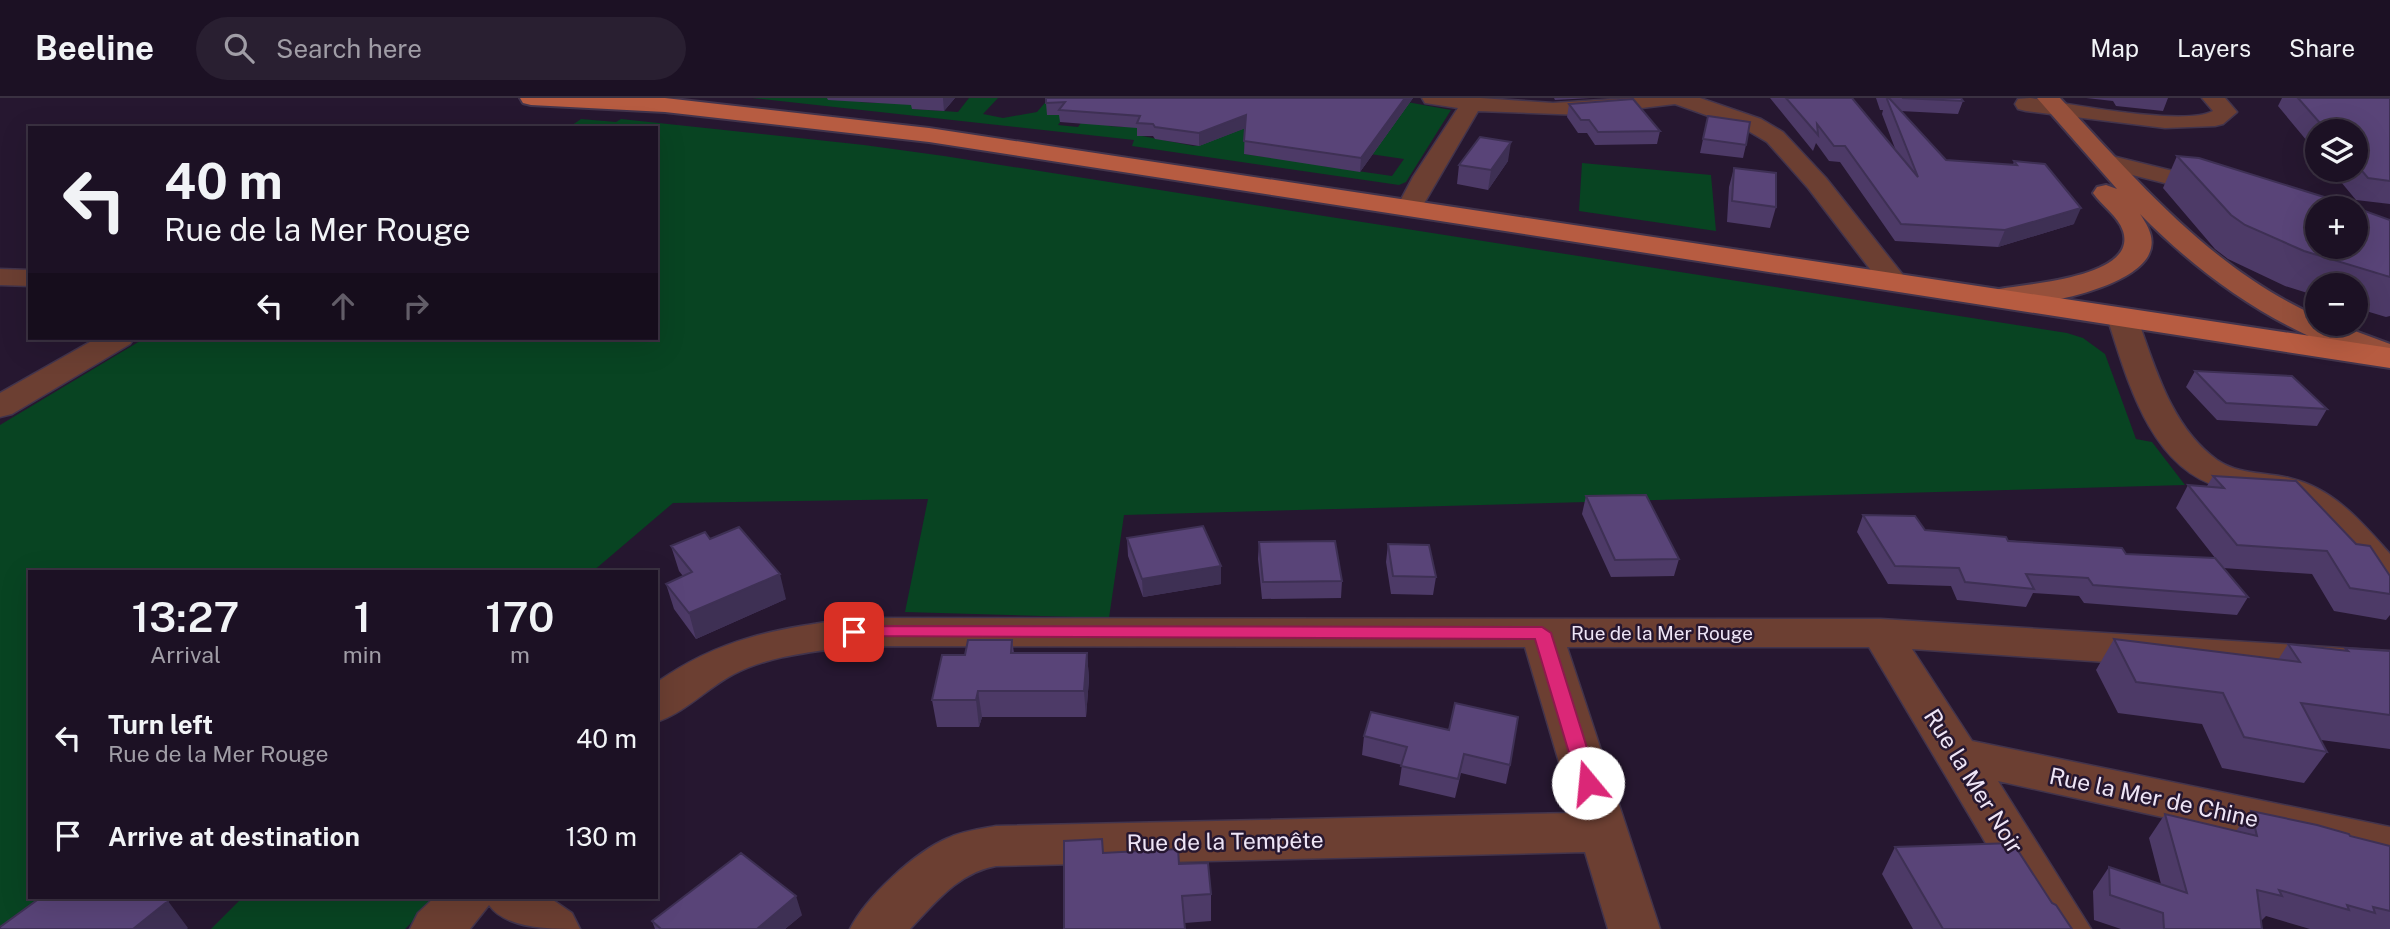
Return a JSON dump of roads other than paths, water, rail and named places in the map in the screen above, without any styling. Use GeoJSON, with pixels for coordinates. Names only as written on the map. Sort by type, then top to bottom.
{"type":"FeatureCollection","features":[{"type":"Feature","properties":{"kind":"main road"},"geometry":{"type":"LineString","coordinates":[[531,98],[599,99],[929,135],[2390,357]]}},
{"type":"Feature","properties":{"kind":"main road"},"geometry":{"type":"LineString","coordinates":[[1999,298],[2061,289],[2097,280],[2128,261],[2139,243],[2136,228],[2038,102]]}},
{"type":"Feature","properties":{"kind":"main road"},"geometry":{"type":"LineString","coordinates":[[2038,102],[2108,162],[2172,232],[2232,281],[2258,298],[2306,322],[2390,357]]}},
{"type":"Feature","properties":{"kind":"street"},"geometry":{"type":"LineString","coordinates":[[1433,98],[1533,110],[1630,106],[1673,98]]}},
{"type":"Feature","properties":{"kind":"street"},"geometry":{"type":"LineString","coordinates":[[1679,98],[1753,124],[1775,137],[1817,183],[1893,280]]}},
{"type":"Feature","properties":{"kind":"street"},"geometry":{"type":"LineString","coordinates":[[2038,102],[2121,117],[2202,123],[2216,121],[2226,112],[2213,98]]}},
{"type":"Feature","properties":{"kind":"street"},"geometry":{"type":"LineString","coordinates":[[1410,207],[1471,104]]}},
{"type":"Feature","properties":{"kind":"street"},"geometry":{"type":"LineString","coordinates":[[2108,162],[2191,181],[2244,198]]}},
{"type":"Feature","properties":{"kind":"street"},"geometry":{"type":"LineString","coordinates":[[0,276],[28,278]]}},
{"type":"Feature","properties":{"kind":"street"},"geometry":{"type":"LineString","coordinates":[[2122,317],[2147,391],[2181,445],[2197,463],[2231,480],[2278,485],[2309,498],[2326,510],[2390,578]]}},
{"type":"Feature","properties":{"kind":"street"},"geometry":{"type":"LineString","coordinates":[[0,407],[115,340]]}},
{"type":"Feature","properties":{"kind":"street","name":"Rue de la Mer Rouge"},"geometry":{"type":"LineString","coordinates":[[658,705],[687,683],[730,658],[794,640],[854,632],[1881,633],[2390,666]]}},
{"type":"Feature","properties":{"kind":"street"},"geometry":{"type":"LineString","coordinates":[[1542,633],[1634,929]]}},
{"type":"Feature","properties":{"kind":"street","name":"Rue la Mer Noir"},"geometry":{"type":"LineString","coordinates":[[1881,633],[1960,756],[2065,929]]}},
{"type":"Feature","properties":{"kind":"street","name":"Rue la Mer de Chine"},"geometry":{"type":"LineString","coordinates":[[1960,756],[2390,847]]}},
{"type":"Feature","properties":{"kind":"street","name":"Rue de la Tempête"},"geometry":{"type":"LineString","coordinates":[[876,929],[935,870],[965,852],[996,846],[1604,832]]}},
{"type":"Feature","properties":{"kind":"street"},"geometry":{"type":"LineString","coordinates":[[436,929],[466,899]]}},
{"type":"Feature","properties":{"kind":"street"},"geometry":{"type":"LineString","coordinates":[[512,899],[554,929]]}}]}
